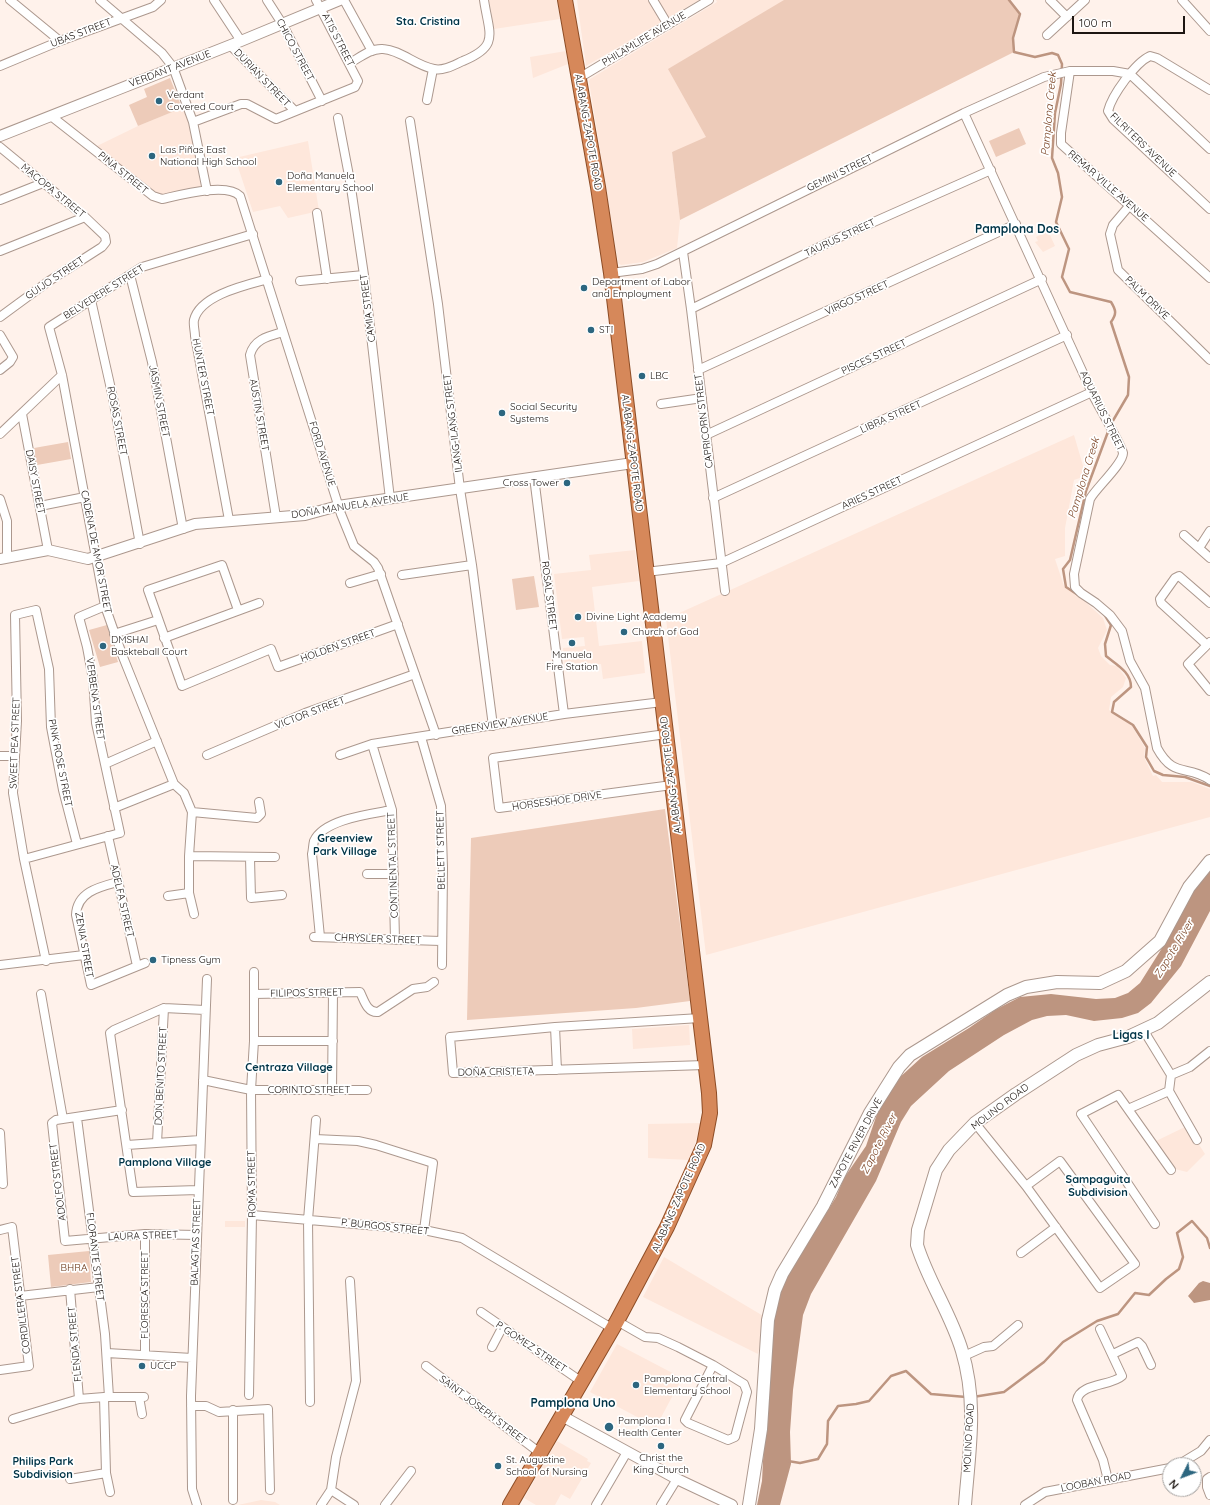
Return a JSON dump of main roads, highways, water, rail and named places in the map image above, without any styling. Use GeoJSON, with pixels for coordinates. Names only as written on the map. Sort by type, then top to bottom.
{"type":"FeatureCollection","features":[{"type":"Feature","properties":{"kind":"highway","name":"ALABANG-ZAPOTE ROAD"},"geometry":{"type":"LineString","coordinates":[[510,1505],[615,1325],[647,1267],[700,1157],[708,1130],[710,1113],[611,273],[598,187],[565,0]]}},
{"type":"Feature","properties":{"kind":"main road","name":"ZAPOTE RIVER DRIVE"},"geometry":{"type":"LineString","coordinates":[[749,1505],[761,1429],[768,1320],[775,1290],[782,1274],[823,1206],[870,1113],[899,1067],[910,1055],[1007,995],[1026,987],[1057,982],[1100,984],[1126,972],[1160,941],[1189,887],[1210,861]]}},
{"type":"Feature","properties":{"kind":"main road","name":"MOLINO ROAD"},"geometry":{"type":"LineString","coordinates":[[965,1505],[972,1402],[971,1388],[964,1356],[944,1304],[919,1252],[917,1238],[928,1194],[939,1164],[949,1150],[976,1123],[1016,1094],[1076,1055],[1093,1047],[1128,1038],[1144,1031],[1172,1013],[1210,982]]}},
{"type":"Feature","properties":{"kind":"water","name":"Zapote River"},"geometry":{"type":"Polygon","coordinates":[[[1210,866],[1210,911],[1181,966],[1151,1003],[1138,1013],[1122,1018],[1094,1021],[1066,1015],[1047,1016],[1032,1020],[1004,1035],[949,1071],[911,1106],[901,1122],[876,1181],[811,1294],[803,1315],[793,1390],[790,1432],[791,1464],[780,1505],[757,1505],[762,1481],[769,1343],[781,1290],[791,1270],[836,1197],[844,1178],[866,1146],[877,1114],[899,1078],[922,1057],[995,1010],[1020,997],[1051,994],[1096,999],[1115,998],[1128,993],[1140,983],[1167,940],[1193,890],[1210,866]]]}},
{"type":"Feature","properties":{"kind":"water"},"geometry":{"type":"Polygon","coordinates":[[[1203,1281],[1210,1283],[1210,1300],[1194,1303],[1188,1296],[1199,1283],[1203,1281]]]}},
{"type":"Feature","properties":{"kind":"waterway","name":"Pamplona Creek"},"geometry":{"type":"LineString","coordinates":[[1009,0],[1020,14],[1013,38],[1014,52],[1035,57],[1052,53],[1058,55],[1062,64],[1061,84],[1055,113],[1052,158],[1058,173],[1062,197],[1056,222],[1069,249],[1062,277],[1070,292],[1111,302],[1115,310],[1115,314],[1111,322],[1129,377],[1128,395],[1111,424]]}},
{"type":"Feature","properties":{"kind":"waterway","name":"Pamplona Creek"},"geometry":{"type":"LineString","coordinates":[[1078,595],[1066,587],[1063,569],[1070,560],[1086,491],[1109,429]]}},
{"type":"Feature","properties":{"kind":"waterway","name":"Pamplona Creek"},"geometry":{"type":"LineString","coordinates":[[1104,614],[1111,625],[1105,644],[1106,656],[1126,673],[1129,677],[1131,687],[1114,702],[1112,712],[1133,725],[1147,747],[1146,757],[1154,771],[1163,775],[1185,777],[1210,786]]}},
{"type":"Feature","properties":{"kind":"waterway"},"geometry":{"type":"LineString","coordinates":[[973,1397],[1004,1392],[1044,1362],[1063,1342],[1097,1321],[1118,1314],[1135,1293],[1149,1295],[1179,1269],[1183,1257],[1177,1233],[1192,1221],[1207,1238],[1210,1248]]}},
{"type":"Feature","properties":{"kind":"waterway"},"geometry":{"type":"LineString","coordinates":[[788,1461],[800,1463],[818,1459],[827,1444],[828,1421],[838,1406],[869,1401],[891,1376],[906,1371],[931,1394],[966,1397]]}},
{"type":"Feature","properties":{"kind":"place","name":"Verdant Covered Court"},"geometry":{"type":"Point","coordinates":[159,101]}},
{"type":"Feature","properties":{"kind":"place","name":"Las Piñas East National High School"},"geometry":{"type":"Point","coordinates":[152,156]}},
{"type":"Feature","properties":{"kind":"place","name":"Doña Manuela Elementary School"},"geometry":{"type":"Point","coordinates":[279,182]}},
{"type":"Feature","properties":{"kind":"place","name":"Department of Labor and Employment"},"geometry":{"type":"Point","coordinates":[584,288]}},
{"type":"Feature","properties":{"kind":"place","name":"STI"},"geometry":{"type":"Point","coordinates":[591,330]}},
{"type":"Feature","properties":{"kind":"place","name":"LBC"},"geometry":{"type":"Point","coordinates":[642,376]}},
{"type":"Feature","properties":{"kind":"place","name":"Social Security Systems"},"geometry":{"type":"Point","coordinates":[502,413]}},
{"type":"Feature","properties":{"kind":"place","name":"Cross Tower"},"geometry":{"type":"Point","coordinates":[567,483]}},
{"type":"Feature","properties":{"kind":"place","name":"Divine Light Academy"},"geometry":{"type":"Point","coordinates":[578,617]}},
{"type":"Feature","properties":{"kind":"place","name":"Church of God"},"geometry":{"type":"Point","coordinates":[624,632]}},
{"type":"Feature","properties":{"kind":"place","name":"Manuela Fire Station"},"geometry":{"type":"Point","coordinates":[572,643]}},
{"type":"Feature","properties":{"kind":"place","name":"DMSHAI Baskteball Court"},"geometry":{"type":"Point","coordinates":[103,646]}},
{"type":"Feature","properties":{"kind":"place","name":"Tipness Gym"},"geometry":{"type":"Point","coordinates":[153,960]}},
{"type":"Feature","properties":{"kind":"place","name":"UCCP"},"geometry":{"type":"Point","coordinates":[142,1366]}},
{"type":"Feature","properties":{"kind":"place","name":"Pamplona Central Elementary School"},"geometry":{"type":"Point","coordinates":[636,1385]}},
{"type":"Feature","properties":{"kind":"place","name":"Pamplona I Health Center"},"geometry":{"type":"Point","coordinates":[609,1427]}},
{"type":"Feature","properties":{"kind":"place","name":"Christ the King Church"},"geometry":{"type":"Point","coordinates":[661,1446]}},
{"type":"Feature","properties":{"kind":"place","name":"St. Augustine School of Nursing"},"geometry":{"type":"Point","coordinates":[498,1466]}},
{"type":"Feature","properties":{"kind":"district","name":"Sta. Cristina"},"geometry":{"type":"Point","coordinates":[428,22]}},
{"type":"Feature","properties":{"kind":"district","name":"Pamplona Dos"},"geometry":{"type":"Point","coordinates":[1017,229]}},
{"type":"Feature","properties":{"kind":"district","name":"Greenview Park Village"},"geometry":{"type":"Point","coordinates":[345,845]}},
{"type":"Feature","properties":{"kind":"district","name":"Ligas I"},"geometry":{"type":"Point","coordinates":[1131,1035]}},
{"type":"Feature","properties":{"kind":"district","name":"Centraza Village"},"geometry":{"type":"Point","coordinates":[289,1068]}},
{"type":"Feature","properties":{"kind":"district","name":"Pamplona Village"},"geometry":{"type":"Point","coordinates":[165,1163]}},
{"type":"Feature","properties":{"kind":"district","name":"Sampaguita Subdivision"},"geometry":{"type":"Point","coordinates":[1098,1186]}},
{"type":"Feature","properties":{"kind":"district","name":"Pamplona Uno"},"geometry":{"type":"Point","coordinates":[573,1403]}},
{"type":"Feature","properties":{"kind":"district","name":"Philips Park Subdivision"},"geometry":{"type":"Point","coordinates":[43,1468]}},
{"type":"Feature","properties":{"kind":"park label","name":"BHRA"},"geometry":{"type":"Point","coordinates":[74,1268]}}]}
